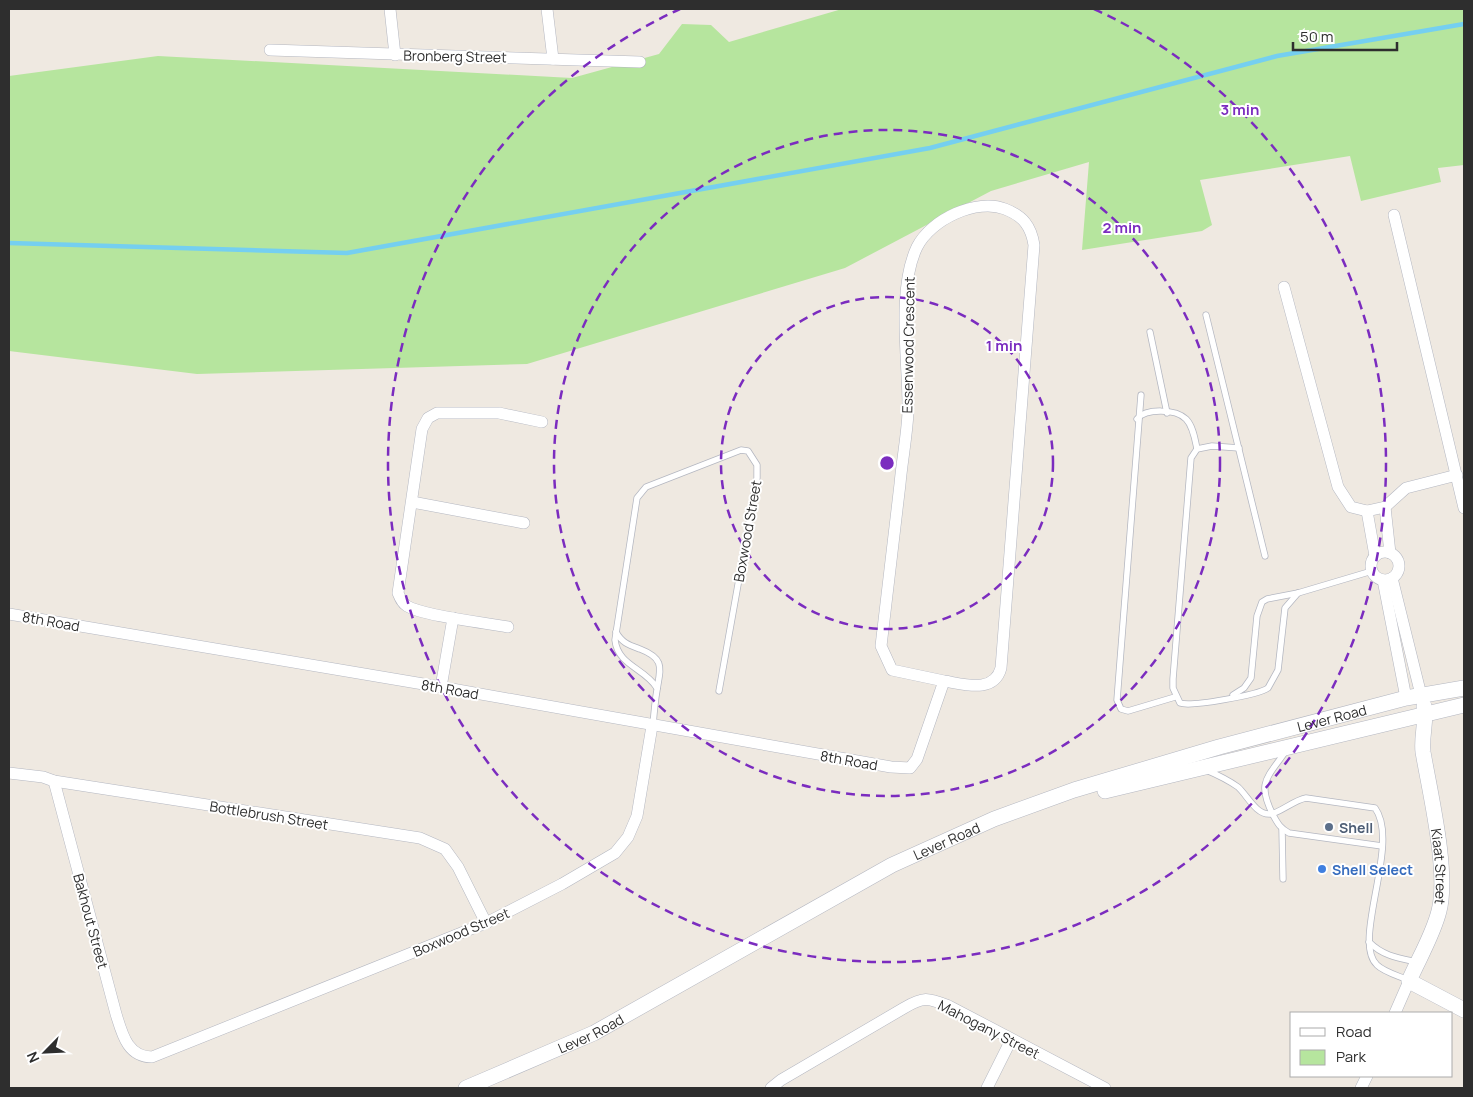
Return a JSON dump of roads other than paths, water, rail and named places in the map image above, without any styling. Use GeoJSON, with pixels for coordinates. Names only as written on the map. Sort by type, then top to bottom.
{"type":"FeatureCollection","features":[{"type":"Feature","properties":{"kind":"main road","name":"Lever Road"},"geometry":{"type":"LineString","coordinates":[[466,1088],[594,1033],[892,864],[986,823],[1074,790],[1219,747],[1406,698],[1464,688]]}},
{"type":"Feature","properties":{"kind":"main road","name":"Kiaat Street"},"geometry":{"type":"LineString","coordinates":[[1409,981],[1439,911],[1442,883],[1422,742],[1425,714],[1421,695]]}},
{"type":"Feature","properties":{"kind":"main road","name":"Kiaat Street"},"geometry":{"type":"LineString","coordinates":[[1406,698],[1410,717],[1422,742]]}},
{"type":"Feature","properties":{"kind":"main road","name":"Lever Road"},"geometry":{"type":"LineString","coordinates":[[491,1088],[572,1051],[644,1014],[871,885],[945,846],[1078,797],[1202,769],[1464,705]]}},
{"type":"Feature","properties":{"kind":"main road"},"geometry":{"type":"LineString","coordinates":[[1409,981],[1464,1010]]}},
{"type":"Feature","properties":{"kind":"street"},"geometry":{"type":"LineString","coordinates":[[390,9],[395,55]]}},
{"type":"Feature","properties":{"kind":"street"},"geometry":{"type":"LineString","coordinates":[[547,9],[553,58]]}},
{"type":"Feature","properties":{"kind":"street","name":"Bronberg Street"},"geometry":{"type":"LineString","coordinates":[[270,50],[640,62]]}},
{"type":"Feature","properties":{"kind":"street","name":"Essenwood Crescent"},"geometry":{"type":"LineString","coordinates":[[988,205],[1012,212],[1023,220],[1029,226],[1034,245],[1001,668],[995,680],[988,684],[969,685],[944,681],[892,670],[882,646],[908,412],[906,364],[907,282],[918,246],[925,237],[944,220],[988,205]]}},
{"type":"Feature","properties":{"kind":"street"},"geometry":{"type":"LineString","coordinates":[[1394,215],[1464,508]]}},
{"type":"Feature","properties":{"kind":"street"},"geometry":{"type":"LineString","coordinates":[[1284,287],[1338,487],[1351,507],[1367,510],[1385,507],[1406,488],[1456,474]]}},
{"type":"Feature","properties":{"kind":"street"},"geometry":{"type":"LineString","coordinates":[[508,627],[453,618],[407,606],[398,594],[422,429],[432,415],[499,413],[542,422]]}},
{"type":"Feature","properties":{"kind":"street"},"geometry":{"type":"LineString","coordinates":[[412,502],[524,523]]}},
{"type":"Feature","properties":{"kind":"street"},"geometry":{"type":"LineString","coordinates":[[1385,507],[1390,554]]}},
{"type":"Feature","properties":{"kind":"street"},"geometry":{"type":"LineString","coordinates":[[1367,510],[1376,556],[1372,564],[1372,571],[1376,576],[1388,579],[1399,568],[1395,557],[1384,553],[1376,556]]}},
{"type":"Feature","properties":{"kind":"street","name":"Kiaat Street"},"geometry":{"type":"LineString","coordinates":[[1388,579],[1421,695]]}},
{"type":"Feature","properties":{"kind":"street","name":"Kiaat Street"},"geometry":{"type":"LineString","coordinates":[[1388,579],[1406,698]]}},
{"type":"Feature","properties":{"kind":"street","name":"8th Road"},"geometry":{"type":"LineString","coordinates":[[9,614],[441,687],[652,726],[904,769],[915,764],[944,681]]}},
{"type":"Feature","properties":{"kind":"street"},"geometry":{"type":"LineString","coordinates":[[441,687],[453,618]]}},
{"type":"Feature","properties":{"kind":"street","name":"Boxwood Street"},"geometry":{"type":"LineString","coordinates":[[140,1056],[160,1056],[486,923],[562,884],[615,852],[624,844],[637,816],[652,726]]}},
{"type":"Feature","properties":{"kind":"street","name":"Bottlebrush Street"},"geometry":{"type":"LineString","coordinates":[[9,773],[34,775],[54,781],[426,840],[444,850],[458,868],[486,923]]}},
{"type":"Feature","properties":{"kind":"street","name":"Bakhout Street"},"geometry":{"type":"LineString","coordinates":[[54,781],[116,1014],[128,1045],[140,1056]]}},
{"type":"Feature","properties":{"kind":"street","name":"Kiaat Street"},"geometry":{"type":"LineString","coordinates":[[1394,1012],[1409,981]]}},
{"type":"Feature","properties":{"kind":"street","name":"Mahogany Street"},"geometry":{"type":"LineString","coordinates":[[771,1088],[781,1080],[904,1008],[924,999],[932,999],[949,1006],[1105,1088]]}},
{"type":"Feature","properties":{"kind":"street"},"geometry":{"type":"LineString","coordinates":[[987,1088],[1011,1040]]}},
{"type":"Feature","properties":{"kind":"lane"},"geometry":{"type":"LineString","coordinates":[[1206,315],[1265,556]]}},
{"type":"Feature","properties":{"kind":"lane"},"geometry":{"type":"LineString","coordinates":[[1150,332],[1167,413]]}},
{"type":"Feature","properties":{"kind":"lane"},"geometry":{"type":"LineString","coordinates":[[1141,395],[1137,419],[1116,700],[1121,709],[1128,711],[1175,697]]}},
{"type":"Feature","properties":{"kind":"lane"},"geometry":{"type":"LineString","coordinates":[[1137,419],[1146,412],[1182,415],[1192,428],[1197,449]]}},
{"type":"Feature","properties":{"kind":"lane"},"geometry":{"type":"LineString","coordinates":[[1239,448],[1212,446],[1197,449],[1192,455],[1175,642],[1173,688],[1175,697],[1180,703],[1193,705],[1262,692],[1275,679],[1281,653],[1285,608],[1298,593]]}},
{"type":"Feature","properties":{"kind":"lane","name":"Boxwood Street"},"geometry":{"type":"LineString","coordinates":[[657,688],[652,680],[622,659],[616,649],[616,632],[636,502],[640,492],[646,487],[731,453],[748,451],[755,460],[757,478],[719,691]]}},
{"type":"Feature","properties":{"kind":"lane"},"geometry":{"type":"LineString","coordinates":[[1229,697],[1244,688],[1251,678],[1257,616],[1262,602],[1275,596],[1298,593],[1372,571]]}},
{"type":"Feature","properties":{"kind":"lane","name":"Boxwood Street"},"geometry":{"type":"LineString","coordinates":[[616,632],[623,642],[654,657],[661,674],[657,688],[652,726]]}},
{"type":"Feature","properties":{"kind":"lane"},"geometry":{"type":"LineString","coordinates":[[1289,748],[1265,784],[1265,798],[1282,829],[1289,833],[1382,846]]}},
{"type":"Feature","properties":{"kind":"lane"},"geometry":{"type":"LineString","coordinates":[[1202,769],[1228,780],[1240,789],[1260,810],[1273,814],[1297,800],[1306,798],[1376,808],[1381,820],[1382,846],[1369,942],[1370,954],[1377,966],[1409,981]]}},
{"type":"Feature","properties":{"kind":"lane"},"geometry":{"type":"LineString","coordinates":[[1282,829],[1283,879]]}},
{"type":"Feature","properties":{"kind":"lane"},"geometry":{"type":"LineString","coordinates":[[1369,942],[1378,951],[1390,956],[1417,962]]}},
{"type":"Feature","properties":{"kind":"waterway"},"geometry":{"type":"LineString","coordinates":[[9,243],[347,253],[930,148],[1277,56],[1464,24]]}},
{"type":"Feature","properties":{"kind":"place","name":"Shell"},"geometry":{"type":"Point","coordinates":[1329,827]}},
{"type":"Feature","properties":{"kind":"place","name":"Shell Select"},"geometry":{"type":"Point","coordinates":[1322,869]}}]}
